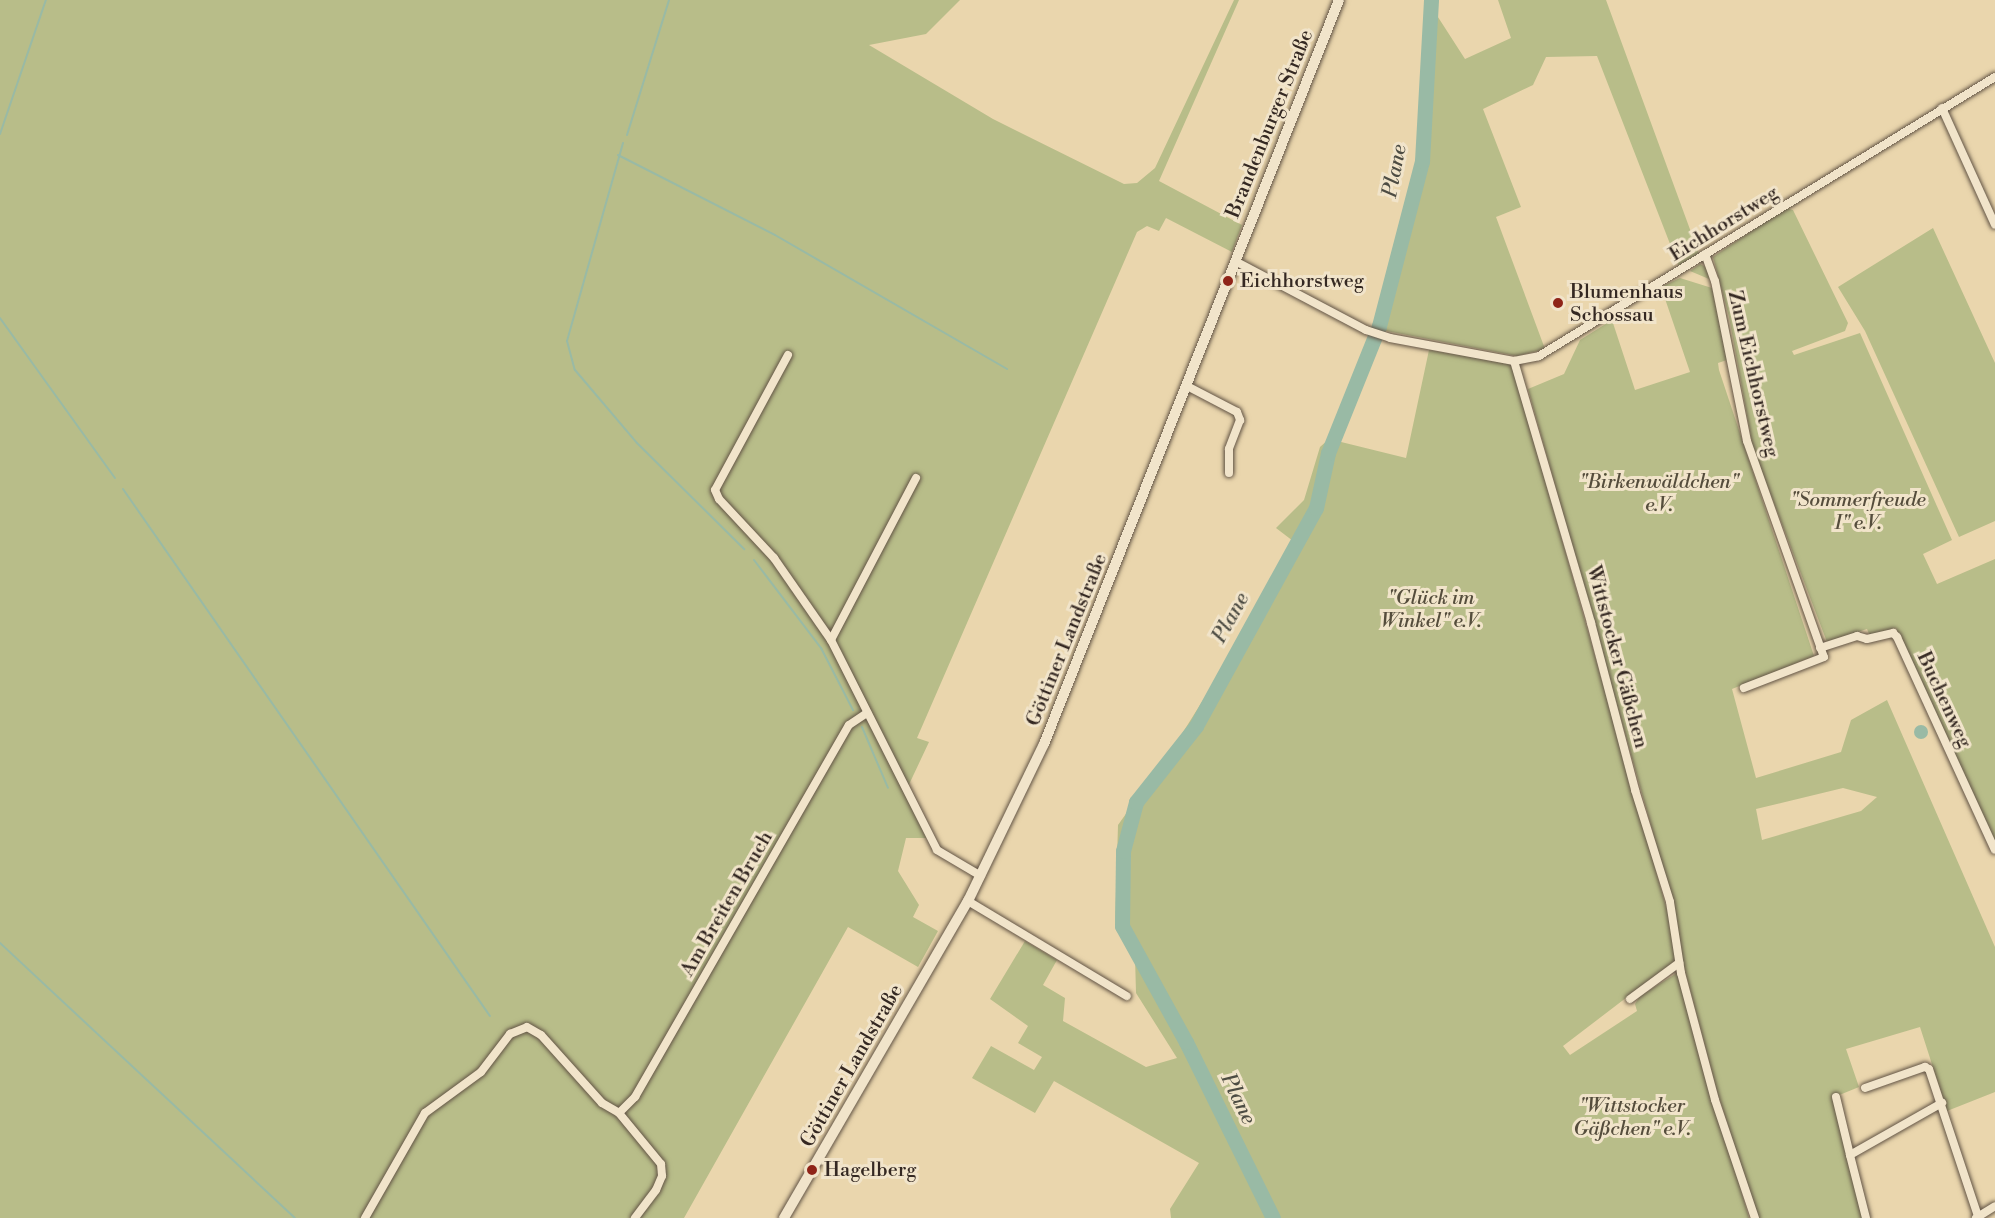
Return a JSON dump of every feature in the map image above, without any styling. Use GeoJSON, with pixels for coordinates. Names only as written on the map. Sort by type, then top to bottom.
{"type":"FeatureCollection","features":[{"type":"Feature","properties":{"kind":"street","name":"Brandenburger Straße"},"geometry":{"type":"LineString","coordinates":[[1235,261],[1339,0]]}},
{"type":"Feature","properties":{"kind":"street","name":"Eichhorstweg"},"geometry":{"type":"LineString","coordinates":[[1235,261],[1366,330],[1390,338],[1514,361],[1555,348],[1995,77]]}},
{"type":"Feature","properties":{"kind":"street"},"geometry":{"type":"LineString","coordinates":[[1942,108],[1995,225]]}},
{"type":"Feature","properties":{"kind":"street","name":"Zum Eichhorstweg"},"geometry":{"type":"LineString","coordinates":[[1705,254],[1715,281],[1747,441],[1820,648]]}},
{"type":"Feature","properties":{"kind":"street","name":"Göttiner Landstraße"},"geometry":{"type":"LineString","coordinates":[[784,1218],[968,901],[1058,713],[1235,261]]}},
{"type":"Feature","properties":{"kind":"street"},"geometry":{"type":"LineString","coordinates":[[788,355],[715,490],[718,499],[774,558],[831,640],[937,850],[981,876]]}},
{"type":"Feature","properties":{"kind":"street","name":"Wittstocker Gäßchen"},"geometry":{"type":"LineString","coordinates":[[1514,361],[1578,578],[1635,790],[1670,902],[1679,963],[1716,1100],[1755,1218]]}},
{"type":"Feature","properties":{"kind":"street"},"geometry":{"type":"LineString","coordinates":[[1187,386],[1237,412],[1240,420],[1229,449],[1229,473]]}},
{"type":"Feature","properties":{"kind":"street"},"geometry":{"type":"LineString","coordinates":[[831,640],[916,477]]}},
{"type":"Feature","properties":{"kind":"street","name":"Buchenweg"},"geometry":{"type":"LineString","coordinates":[[1820,648],[1857,636],[1867,639],[1893,633],[1897,637],[1995,850]]}},
{"type":"Feature","properties":{"kind":"street"},"geometry":{"type":"LineString","coordinates":[[1744,688],[1824,657],[1820,648]]}},
{"type":"Feature","properties":{"kind":"street","name":"Am Breiten Bruch"},"geometry":{"type":"LineString","coordinates":[[619,1113],[635,1097],[849,725],[867,713]]}},
{"type":"Feature","properties":{"kind":"street"},"geometry":{"type":"LineString","coordinates":[[968,901],[1126,996]]}},
{"type":"Feature","properties":{"kind":"street"},"geometry":{"type":"LineString","coordinates":[[1630,999],[1679,963]]}},
{"type":"Feature","properties":{"kind":"street"},"geometry":{"type":"LineString","coordinates":[[365,1218],[420,1119],[441,1099],[481,1072],[516,1030],[527,1027],[541,1035],[603,1103],[619,1113],[656,1156],[663,1171],[656,1190],[635,1218]]}},
{"type":"Feature","properties":{"kind":"street"},"geometry":{"type":"LineString","coordinates":[[1865,1088],[1925,1067],[1942,1103],[1977,1217],[1995,1206]]}},
{"type":"Feature","properties":{"kind":"street"},"geometry":{"type":"LineString","coordinates":[[1836,1097],[1866,1218]]}},
{"type":"Feature","properties":{"kind":"street"},"geometry":{"type":"LineString","coordinates":[[1850,1155],[1942,1103]]}},
{"type":"Feature","properties":{"kind":"green space"},"geometry":{"type":"Polygon","coordinates":[[[0,0],[960,0],[926,34],[869,45],[993,119],[1124,184],[1137,183],[1155,168],[1234,0],[1239,0],[1159,181],[1242,225],[1232,252],[1166,218],[1159,231],[1147,226],[1137,232],[917,738],[929,742],[905,793],[927,838],[906,838],[898,871],[919,905],[913,917],[938,931],[918,967],[848,927],[684,1218],[0,1218],[0,0]]]}},
{"type":"Feature","properties":{"kind":"green space"},"geometry":{"type":"Polygon","coordinates":[[[1427,0],[1465,59],[1511,38],[1498,0],[1606,0],[1699,254],[1679,267],[1597,56],[1546,57],[1533,85],[1483,109],[1521,207],[1496,217],[1545,349],[1517,356],[1376,329],[1421,160],[1427,0]]]}},
{"type":"Feature","properties":{"kind":"green space","name":"\"Sommerfreude I\" e.V."},"geometry":{"type":"Polygon","coordinates":[[[1786,208],[1793,210],[1848,323],[1845,331],[1792,351],[1794,355],[1860,333],[1952,540],[1923,554],[1937,584],[1995,559],[1995,845],[1896,628],[1870,636],[1867,629],[1827,642],[1753,448],[1729,317],[1713,257],[1786,208]]]}},
{"type":"Feature","properties":{"kind":"green space"},"geometry":{"type":"Polygon","coordinates":[[[1933,228],[1995,363],[1995,521],[1959,537],[1865,331],[1838,287],[1933,228]]]}},
{"type":"Feature","properties":{"kind":"green space"},"geometry":{"type":"Polygon","coordinates":[[[1700,264],[1708,268],[1709,279],[1690,271],[1700,264]]]}},
{"type":"Feature","properties":{"kind":"green space","name":"\"Birkenwäldchen\" e.V."},"geometry":{"type":"Polygon","coordinates":[[[1680,278],[1712,288],[1727,360],[1718,363],[1719,370],[1814,656],[1732,689],[1756,778],[1841,752],[1851,720],[1887,700],[1995,947],[1995,1092],[1947,1111],[1920,1027],[1846,1049],[1859,1087],[1832,1098],[1863,1218],[1758,1218],[1717,1091],[1681,955],[1672,900],[1528,389],[1564,374],[1580,340],[1612,320],[1635,390],[1690,372],[1661,287],[1680,278]],[[1843,788],[1756,809],[1762,840],[1861,811],[1877,797],[1843,788]]]}},
{"type":"Feature","properties":{"kind":"green space"},"geometry":{"type":"Polygon","coordinates":[[[1429,350],[1512,364],[1674,935],[1676,957],[1673,962],[1563,1046],[1570,1055],[1637,1011],[1635,1004],[1640,996],[1677,973],[1749,1218],[1171,1218],[1170,1209],[1199,1163],[1054,1081],[1035,1113],[972,1078],[991,1046],[1034,1070],[1042,1057],[1018,1043],[1028,1026],[990,999],[1025,941],[1057,960],[1043,985],[1065,998],[1063,1021],[1146,1067],[1177,1058],[1136,993],[1135,957],[1123,929],[1115,928],[1118,825],[1175,745],[1243,636],[1293,541],[1276,528],[1304,500],[1320,447],[1329,439],[1406,458],[1429,350]]]}},
{"type":"Feature","properties":{"kind":"shaded area"},"geometry":{"type":"Polygon","coordinates":[[[1918,725],[1924,725],[1928,732],[1924,739],[1918,739],[1914,735],[1914,729],[1918,725]]]}},
{"type":"Feature","properties":{"kind":"waterway"},"geometry":{"type":"LineString","coordinates":[[0,134],[46,0]]}},
{"type":"Feature","properties":{"kind":"waterway"},"geometry":{"type":"LineString","coordinates":[[627,135],[669,0]]}},
{"type":"Feature","properties":{"kind":"waterway","name":"Plane"},"geometry":{"type":"LineString","coordinates":[[1273,1218],[1186,1042],[1122,926],[1123,851],[1136,802],[1196,726],[1316,508],[1328,453],[1379,326],[1422,161],[1431,0]]}},
{"type":"Feature","properties":{"kind":"waterway"},"geometry":{"type":"LineString","coordinates":[[623,143],[567,341],[575,370],[637,443],[744,549]]}},
{"type":"Feature","properties":{"kind":"waterway"},"geometry":{"type":"LineString","coordinates":[[618,155],[775,235],[1007,369]]}},
{"type":"Feature","properties":{"kind":"waterway"},"geometry":{"type":"LineString","coordinates":[[0,318],[115,478]]}},
{"type":"Feature","properties":{"kind":"waterway"},"geometry":{"type":"LineString","coordinates":[[123,489],[490,1016]]}},
{"type":"Feature","properties":{"kind":"waterway"},"geometry":{"type":"LineString","coordinates":[[754,560],[821,648],[853,710]]}},
{"type":"Feature","properties":{"kind":"waterway"},"geometry":{"type":"LineString","coordinates":[[862,727],[888,788]]}},
{"type":"Feature","properties":{"kind":"waterway"},"geometry":{"type":"LineString","coordinates":[[0,943],[295,1218]]}},
{"type":"Feature","properties":{"kind":"place","name":"Eichhorstweg"},"geometry":{"type":"Point","coordinates":[1228,281]}},
{"type":"Feature","properties":{"kind":"place","name":"Blumenhaus Schossau"},"geometry":{"type":"Point","coordinates":[1558,303]}},
{"type":"Feature","properties":{"kind":"place","name":"Hagelberg"},"geometry":{"type":"Point","coordinates":[812,1170]}},
{"type":"Feature","properties":{"kind":"park label","name":"\"Glück im Winkel\" e.V."},"geometry":{"type":"Point","coordinates":[1431,610]}},
{"type":"Feature","properties":{"kind":"park label","name":"\"Wittstocker Gäßchen\" e.V."},"geometry":{"type":"Point","coordinates":[1632,1118]}}]}
